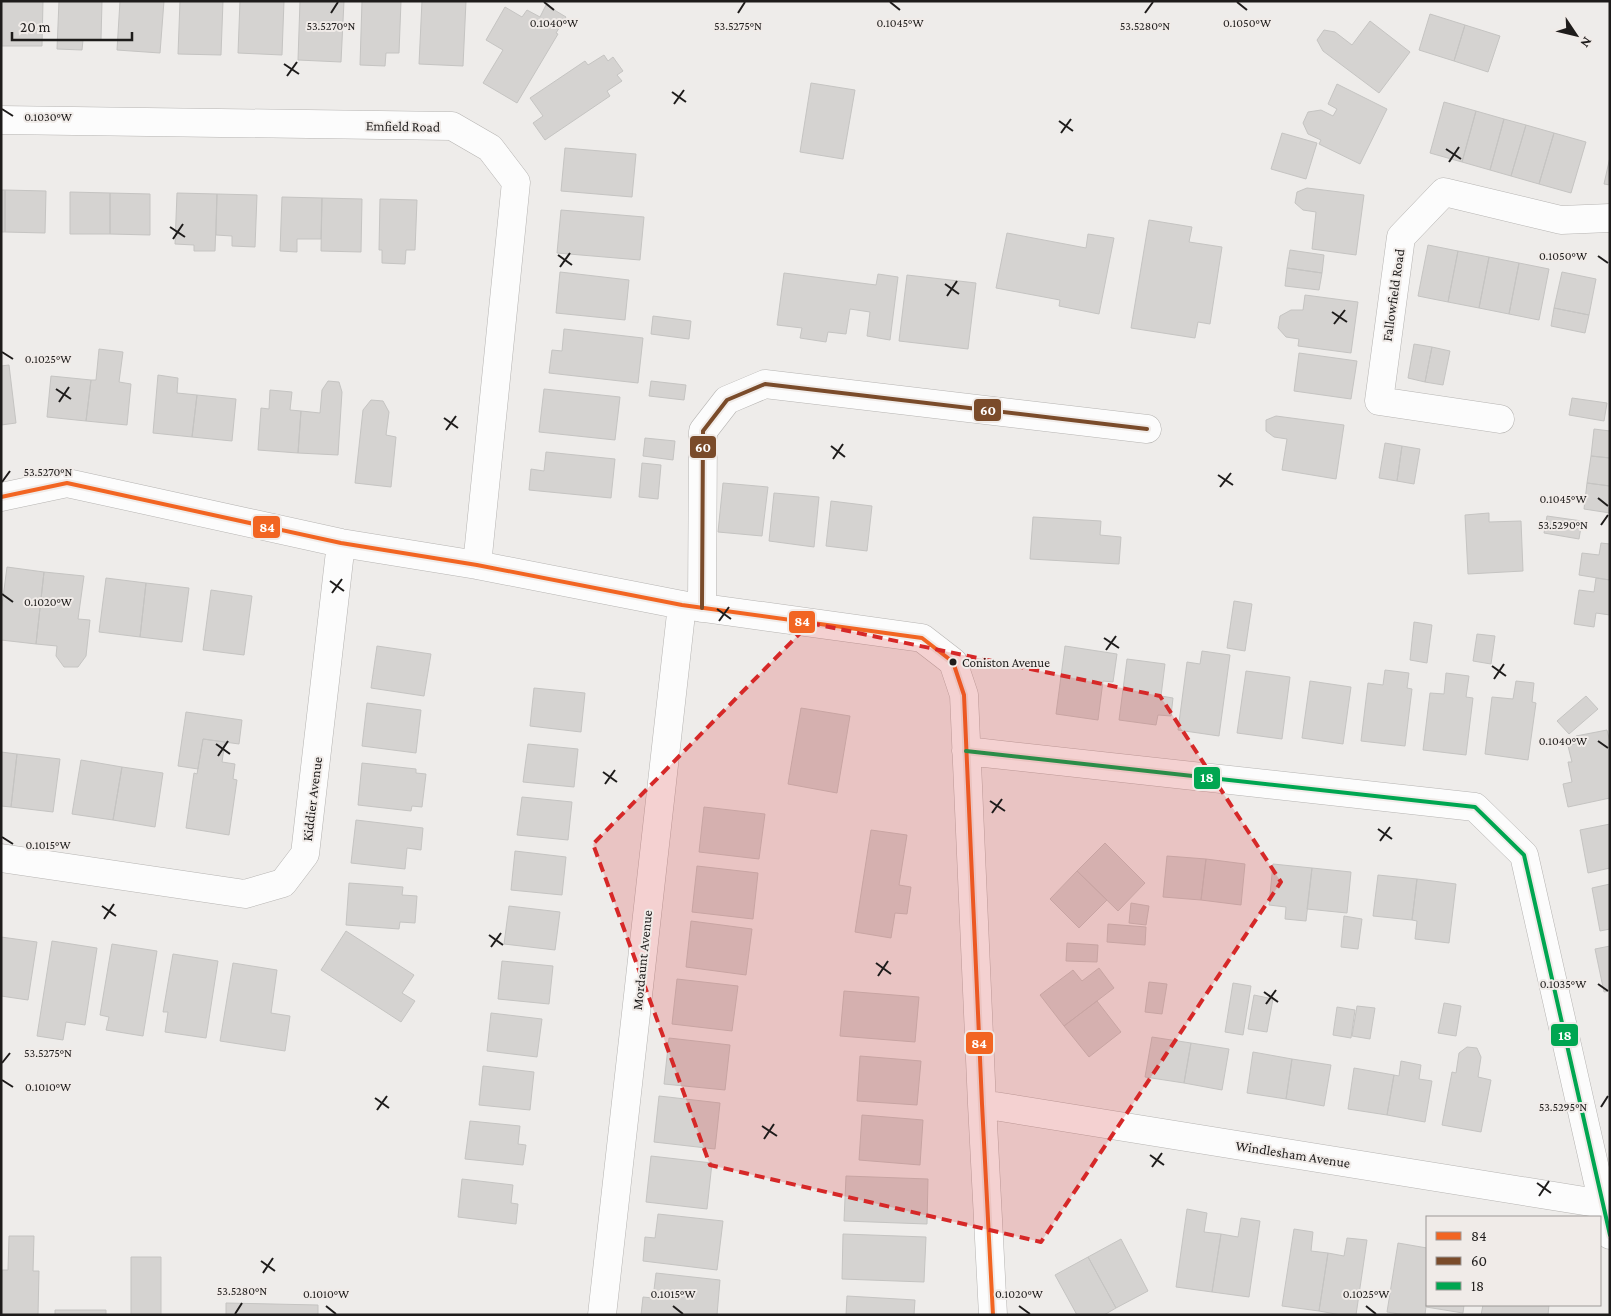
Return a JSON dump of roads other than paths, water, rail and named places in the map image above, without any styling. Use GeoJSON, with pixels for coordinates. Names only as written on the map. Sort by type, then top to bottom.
{"type":"FeatureCollection","features":[{"type":"Feature","properties":{"kind":"street","name":"Emfield Road"},"geometry":{"type":"LineString","coordinates":[[1,120],[452,126],[490,148],[516,182],[478,565]]}},
{"type":"Feature","properties":{"kind":"street","name":"Fallowfield Road"},"geometry":{"type":"LineString","coordinates":[[1500,419],[1379,401],[1401,238],[1444,192],[1561,220],[1610,218]]}},
{"type":"Feature","properties":{"kind":"street","name":"Mordaunt Avenue"},"geometry":{"type":"LineString","coordinates":[[602,1315],[692,606],[703,431],[727,400],[765,384],[1147,429]]}},
{"type":"Feature","properties":{"kind":"street"},"geometry":{"type":"LineString","coordinates":[[1,497],[68,483],[341,543],[478,565],[692,606],[922,638],[952,662],[964,695],[993,1315]]}},
{"type":"Feature","properties":{"kind":"street","name":"Kiddier Avenue"},"geometry":{"type":"LineString","coordinates":[[1,858],[245,894],[283,883],[306,854],[341,543]]}},
{"type":"Feature","properties":{"kind":"street"},"geometry":{"type":"LineString","coordinates":[[966,751],[1475,807],[1524,855],[1610,1235]]}},
{"type":"Feature","properties":{"kind":"street","name":"Windlesham Avenue"},"geometry":{"type":"LineString","coordinates":[[982,1104],[1603,1204]]}},
{"type":"Feature","properties":{"kind":"place","name":"Coniston Avenue"},"geometry":{"type":"Point","coordinates":[953,662]}}]}
